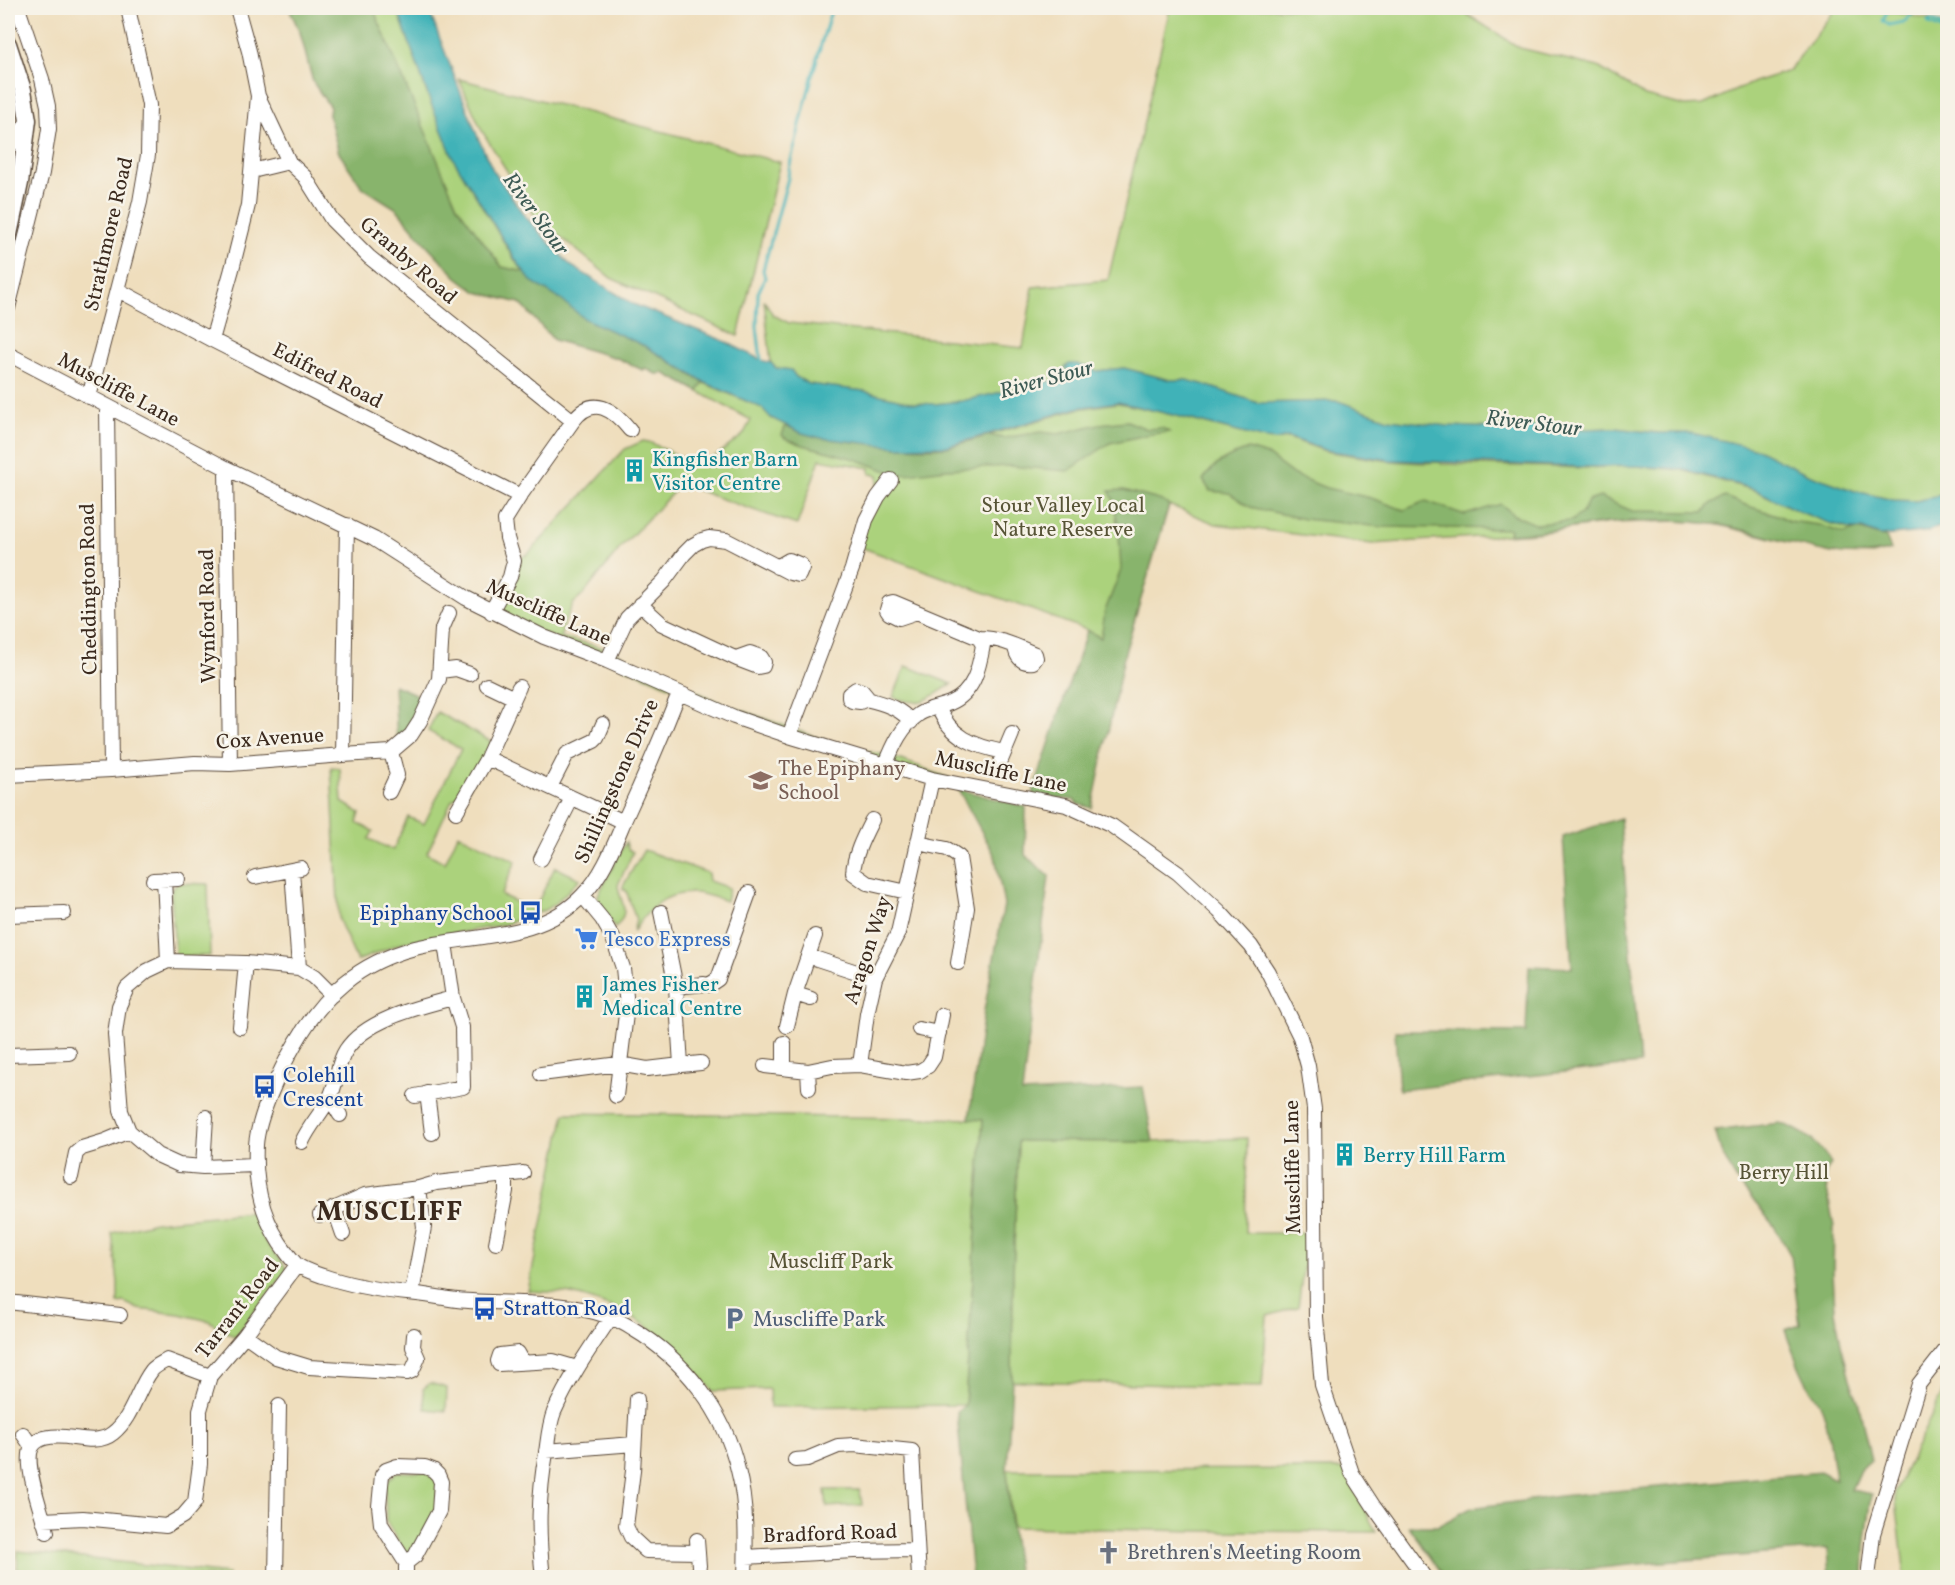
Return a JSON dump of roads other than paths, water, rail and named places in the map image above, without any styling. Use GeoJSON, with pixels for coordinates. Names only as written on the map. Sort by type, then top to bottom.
{"type":"FeatureCollection","features":[{"type":"Feature","properties":{"kind":"main road"},"geometry":{"type":"LineString","coordinates":[[8,44],[23,90],[28,120],[11,191]]}},
{"type":"Feature","properties":{"kind":"main road"},"geometry":{"type":"LineString","coordinates":[[8,69],[13,82],[18,115],[11,141],[12,170],[8,239]]}},
{"type":"Feature","properties":{"kind":"street"},"geometry":{"type":"LineString","coordinates":[[8,308],[42,172],[49,129],[48,106],[42,79],[18,8]]}},
{"type":"Feature","properties":{"kind":"street","name":"Strathmore Road"},"geometry":{"type":"LineString","coordinates":[[89,397],[141,202],[148,155],[149,105],[128,8]]}},
{"type":"Feature","properties":{"kind":"street"},"geometry":{"type":"LineString","coordinates":[[212,340],[248,205],[258,96],[237,8]]}},
{"type":"Feature","properties":{"kind":"street","name":"Granby Road"},"geometry":{"type":"LineString","coordinates":[[258,96],[289,162],[305,177],[332,220],[369,257],[573,420]]}},
{"type":"Feature","properties":{"kind":"street"},"geometry":{"type":"LineString","coordinates":[[11,141],[28,120]]}},
{"type":"Feature","properties":{"kind":"street"},"geometry":{"type":"LineString","coordinates":[[252,171],[289,162]]}},
{"type":"Feature","properties":{"kind":"street","name":"Edifred Road"},"geometry":{"type":"LineString","coordinates":[[118,290],[520,496]]}},
{"type":"Feature","properties":{"kind":"street","name":"Muscliffe Lane"},"geometry":{"type":"LineString","coordinates":[[10,358],[226,468],[374,539],[466,598],[544,637],[607,661],[734,717],[789,736],[932,779],[1066,805],[1112,826],[1192,885],[1251,946],[1268,972],[1300,1037],[1312,1092],[1316,1317],[1322,1384],[1352,1473],[1425,1578]]}},
{"type":"Feature","properties":{"kind":"street","name":"Cheddington Road"},"geometry":{"type":"LineString","coordinates":[[107,406],[111,770]]}},
{"type":"Feature","properties":{"kind":"street"},"geometry":{"type":"LineString","coordinates":[[491,612],[512,570],[514,561],[507,538],[506,520],[573,420],[580,411],[598,406],[613,412],[630,430]]}},
{"type":"Feature","properties":{"kind":"street","name":"Wynford Road"},"geometry":{"type":"LineString","coordinates":[[226,468],[230,764]]}},
{"type":"Feature","properties":{"kind":"street"},"geometry":{"type":"LineString","coordinates":[[789,736],[852,569],[866,520],[878,497],[891,480]]}},
{"type":"Feature","properties":{"kind":"street","name":"Cox Avenue"},"geometry":{"type":"LineString","coordinates":[[8,776],[195,763],[230,764],[343,755],[347,525]]}},
{"type":"Feature","properties":{"kind":"street"},"geometry":{"type":"LineString","coordinates":[[607,661],[627,618],[664,581],[693,545],[709,538],[726,540],[777,567]]}},
{"type":"Feature","properties":{"kind":"street"},"geometry":{"type":"LineString","coordinates":[[640,604],[662,624],[736,658]]}},
{"type":"Feature","properties":{"kind":"street"},"geometry":{"type":"LineString","coordinates":[[917,612],[979,638],[999,639],[1015,646]]}},
{"type":"Feature","properties":{"kind":"street"},"geometry":{"type":"LineString","coordinates":[[343,755],[391,752],[411,735],[439,679],[442,629],[449,613]]}},
{"type":"Feature","properties":{"kind":"street"},"geometry":{"type":"LineString","coordinates":[[886,764],[897,739],[910,722],[920,714],[962,697],[970,689],[980,666],[983,645],[979,638]]}},
{"type":"Feature","properties":{"kind":"street"},"geometry":{"type":"LineString","coordinates":[[440,671],[456,669],[470,674]]}},
{"type":"Feature","properties":{"kind":"street"},"geometry":{"type":"LineString","coordinates":[[456,812],[487,758],[516,692],[487,685]]}},
{"type":"Feature","properties":{"kind":"street","name":"Shillingstone Drive"},"geometry":{"type":"LineString","coordinates":[[679,693],[624,822],[597,877],[583,896],[551,919],[524,929],[496,936],[415,948],[371,964],[349,978],[310,1017],[286,1059],[257,1132],[255,1166],[263,1208],[275,1237],[297,1265],[322,1276],[368,1289],[458,1300],[555,1305],[586,1310],[611,1317],[644,1336],[669,1355],[693,1380],[724,1429],[734,1452],[744,1509],[745,1578]]}},
{"type":"Feature","properties":{"kind":"street"},"geometry":{"type":"LineString","coordinates":[[867,699],[890,706],[906,715],[910,722]]}},
{"type":"Feature","properties":{"kind":"street"},"geometry":{"type":"LineString","coordinates":[[938,707],[947,726],[954,733],[986,747],[1001,758],[1012,734]]}},
{"type":"Feature","properties":{"kind":"street"},"geometry":{"type":"LineString","coordinates":[[550,788],[567,754],[594,741],[603,724]]}},
{"type":"Feature","properties":{"kind":"street"},"geometry":{"type":"LineString","coordinates":[[389,792],[397,775],[391,752]]}},
{"type":"Feature","properties":{"kind":"street"},"geometry":{"type":"LineString","coordinates":[[487,758],[624,822]]}},
{"type":"Feature","properties":{"kind":"street","name":"Aragon Way"},"geometry":{"type":"LineString","coordinates":[[860,1065],[875,978],[898,933],[932,779]]}},
{"type":"Feature","properties":{"kind":"street"},"geometry":{"type":"LineString","coordinates":[[541,859],[572,798]]}},
{"type":"Feature","properties":{"kind":"street"},"geometry":{"type":"LineString","coordinates":[[872,820],[849,875],[867,883],[908,892]]}},
{"type":"Feature","properties":{"kind":"street"},"geometry":{"type":"LineString","coordinates":[[918,843],[947,849],[959,857],[968,908],[958,963]]}},
{"type":"Feature","properties":{"kind":"street"},"geometry":{"type":"LineString","coordinates":[[255,877],[297,869],[299,968]]}},
{"type":"Feature","properties":{"kind":"street"},"geometry":{"type":"LineString","coordinates":[[168,961],[158,880],[178,879]]}},
{"type":"Feature","properties":{"kind":"street"},"geometry":{"type":"LineString","coordinates":[[676,987],[710,985],[718,979],[749,893]]}},
{"type":"Feature","properties":{"kind":"street"},"geometry":{"type":"LineString","coordinates":[[583,896],[602,919],[613,938],[623,968],[627,1006],[616,1096]]}},
{"type":"Feature","properties":{"kind":"street"},"geometry":{"type":"LineString","coordinates":[[661,912],[676,987],[681,1065]]}},
{"type":"Feature","properties":{"kind":"street"},"geometry":{"type":"LineString","coordinates":[[8,915],[64,913]]}},
{"type":"Feature","properties":{"kind":"street"},"geometry":{"type":"LineString","coordinates":[[787,1026],[795,994],[815,936]]}},
{"type":"Feature","properties":{"kind":"street"},"geometry":{"type":"LineString","coordinates":[[432,1133],[421,1094],[463,1087],[462,1027],[453,998],[445,943]]}},
{"type":"Feature","properties":{"kind":"street"},"geometry":{"type":"LineString","coordinates":[[808,956],[875,978]]}},
{"type":"Feature","properties":{"kind":"street"},"geometry":{"type":"LineString","coordinates":[[255,1166],[179,1165],[157,1155],[129,1131],[121,1111],[115,1034],[119,1006],[127,988],[147,971],[168,961],[246,963],[299,968],[314,977],[332,995]]}},
{"type":"Feature","properties":{"kind":"street"},"geometry":{"type":"LineString","coordinates":[[240,1027],[246,963]]}},
{"type":"Feature","properties":{"kind":"street"},"geometry":{"type":"LineString","coordinates":[[795,994],[811,999]]}},
{"type":"Feature","properties":{"kind":"street"},"geometry":{"type":"LineString","coordinates":[[302,1142],[308,1128],[330,1098],[338,1066],[346,1050],[356,1038],[373,1027],[412,1010],[453,998]]}},
{"type":"Feature","properties":{"kind":"street"},"geometry":{"type":"LineString","coordinates":[[765,1066],[808,1071],[832,1066],[860,1065],[906,1073],[920,1071],[928,1066],[934,1057],[942,1015]]}},
{"type":"Feature","properties":{"kind":"street"},"geometry":{"type":"LineString","coordinates":[[919,1029],[939,1033]]}},
{"type":"Feature","properties":{"kind":"street"},"geometry":{"type":"LineString","coordinates":[[784,1043],[784,1068]]}},
{"type":"Feature","properties":{"kind":"street"},"geometry":{"type":"LineString","coordinates":[[8,1055],[69,1053]]}},
{"type":"Feature","properties":{"kind":"street"},"geometry":{"type":"LineString","coordinates":[[541,1074],[619,1064],[647,1069],[701,1063]]}},
{"type":"Feature","properties":{"kind":"street"},"geometry":{"type":"LineString","coordinates":[[808,1071],[809,1088]]}},
{"type":"Feature","properties":{"kind":"street"},"geometry":{"type":"LineString","coordinates":[[330,1098],[340,1114]]}},
{"type":"Feature","properties":{"kind":"street"},"geometry":{"type":"LineString","coordinates":[[203,1167],[206,1117]]}},
{"type":"Feature","properties":{"kind":"street"},"geometry":{"type":"LineString","coordinates":[[71,1177],[76,1153],[82,1148],[129,1131]]}},
{"type":"Feature","properties":{"kind":"street"},"geometry":{"type":"LineString","coordinates":[[320,1215],[365,1195],[419,1188],[436,1183],[523,1173]]}},
{"type":"Feature","properties":{"kind":"street"},"geometry":{"type":"LineString","coordinates":[[496,1243],[506,1191],[506,1175]]}},
{"type":"Feature","properties":{"kind":"street"},"geometry":{"type":"LineString","coordinates":[[412,1293],[424,1227],[419,1188]]}},
{"type":"Feature","properties":{"kind":"street"},"geometry":{"type":"LineString","coordinates":[[334,1209],[343,1234]]}},
{"type":"Feature","properties":{"kind":"street","name":"Tarrant Road"},"geometry":{"type":"LineString","coordinates":[[32,1447],[29,1456],[32,1482],[45,1526],[83,1518],[166,1526],[183,1516],[195,1502],[200,1464],[200,1410],[210,1376],[245,1335],[297,1265]]}},
{"type":"Feature","properties":{"kind":"street"},"geometry":{"type":"LineString","coordinates":[[8,1302],[120,1315]]}},
{"type":"Feature","properties":{"kind":"street"},"geometry":{"type":"LineString","coordinates":[[543,1578],[538,1528],[540,1487],[554,1413],[577,1368],[611,1317]]}},
{"type":"Feature","properties":{"kind":"street"},"geometry":{"type":"LineString","coordinates":[[245,1335],[276,1357],[309,1368],[407,1373],[412,1371],[418,1358],[413,1347],[414,1335]]}},
{"type":"Feature","properties":{"kind":"street"},"geometry":{"type":"LineString","coordinates":[[1868,1578],[1873,1534],[1919,1384],[1947,1347]]}},
{"type":"Feature","properties":{"kind":"street"},"geometry":{"type":"LineString","coordinates":[[23,1434],[32,1447],[37,1441],[59,1436],[84,1440],[104,1439],[115,1431],[128,1415],[153,1368],[167,1360],[210,1376]]}},
{"type":"Feature","properties":{"kind":"street"},"geometry":{"type":"LineString","coordinates":[[523,1362],[553,1361],[577,1368]]}},
{"type":"Feature","properties":{"kind":"street"},"geometry":{"type":"LineString","coordinates":[[637,1399],[633,1471],[626,1526],[631,1537],[646,1551],[698,1552]]}},
{"type":"Feature","properties":{"kind":"street"},"geometry":{"type":"LineString","coordinates":[[276,1578],[279,1406]]}},
{"type":"Feature","properties":{"kind":"street"},"geometry":{"type":"LineString","coordinates":[[546,1451],[634,1444]]}},
{"type":"Feature","properties":{"kind":"street","name":"Bradford Road"},"geometry":{"type":"LineString","coordinates":[[795,1461],[807,1459],[838,1446],[912,1448],[919,1578]]}},
{"type":"Feature","properties":{"kind":"street"},"geometry":{"type":"LineString","coordinates":[[406,1563],[415,1556],[439,1511],[441,1482],[433,1470],[425,1467],[397,1466],[386,1470],[382,1475],[379,1506],[381,1524],[406,1563],[406,1578]]}},
{"type":"Feature","properties":{"kind":"street","name":"Bradford Road"},"geometry":{"type":"LineString","coordinates":[[746,1557],[917,1550]]}},
{"type":"Feature","properties":{"kind":"water"},"geometry":{"type":"Polygon","coordinates":[[[397,8],[428,8],[479,140],[493,170],[524,215],[570,265],[633,304],[724,341],[771,363],[776,368],[791,370],[796,377],[809,384],[864,391],[914,403],[935,404],[962,401],[1064,378],[1071,376],[1072,373],[1065,368],[1069,364],[1077,364],[1097,371],[1124,368],[1170,380],[1186,380],[1258,403],[1338,401],[1388,419],[1448,426],[1615,428],[1656,433],[1692,433],[1757,449],[1808,474],[1855,491],[1893,500],[1916,501],[1934,497],[1947,490],[1947,525],[1924,532],[1880,536],[1862,529],[1851,529],[1826,522],[1754,489],[1681,469],[1390,460],[1325,450],[1288,437],[1276,440],[1265,439],[1118,402],[1077,408],[948,446],[899,447],[821,438],[802,433],[771,418],[762,408],[706,383],[645,346],[585,319],[560,299],[531,281],[454,160],[397,8]]]}},
{"type":"Feature","properties":{"kind":"waterway"},"geometry":{"type":"LineString","coordinates":[[761,360],[757,327],[758,293],[765,278],[763,270],[832,8]]}},
{"type":"Feature","properties":{"kind":"waterway"},"geometry":{"type":"LineString","coordinates":[[1889,8],[1883,21],[1889,25],[1904,22],[1916,10],[1921,11],[1919,8]]}},
{"type":"Feature","properties":{"kind":"waterway"},"geometry":{"type":"LineString","coordinates":[[1932,20],[1928,22],[1948,32]]}},
{"type":"Feature","properties":{"kind":"waterway"},"geometry":{"type":"LineString","coordinates":[[1932,20],[1948,28]]}},
{"type":"Feature","properties":{"kind":"place","name":"Kingfisher Barn Visitor Centre"},"geometry":{"type":"Point","coordinates":[634,471]}},
{"type":"Feature","properties":{"kind":"place","name":"The Epiphany School"},"geometry":{"type":"Point","coordinates":[760,780]}},
{"type":"Feature","properties":{"kind":"place","name":"Epiphany School"},"geometry":{"type":"Point","coordinates":[531,913]}},
{"type":"Feature","properties":{"kind":"place","name":"Tesco Express"},"geometry":{"type":"Point","coordinates":[586,939]}},
{"type":"Feature","properties":{"kind":"place","name":"James Fisher Medical Centre"},"geometry":{"type":"Point","coordinates":[584,996]}},
{"type":"Feature","properties":{"kind":"place","name":"Colehill Crescent"},"geometry":{"type":"Point","coordinates":[265,1087]}},
{"type":"Feature","properties":{"kind":"place","name":"Berry Hill Farm"},"geometry":{"type":"Point","coordinates":[1345,1155]}},
{"type":"Feature","properties":{"kind":"place","name":"Stratton Road"},"geometry":{"type":"Point","coordinates":[485,1308]}},
{"type":"Feature","properties":{"kind":"place","name":"Muscliffe Park"},"geometry":{"type":"Point","coordinates":[735,1319]}},
{"type":"Feature","properties":{"kind":"place","name":"Brethren's Meeting Room"},"geometry":{"type":"Point","coordinates":[1109,1552]}},
{"type":"Feature","properties":{"kind":"district","name":"MUSCLIFF"},"geometry":{"type":"Point","coordinates":[390,1211]}},
{"type":"Feature","properties":{"kind":"water label","name":"River Stour"},"geometry":{"type":"Point","coordinates":[537,213]}},
{"type":"Feature","properties":{"kind":"water label","name":"River Stour"},"geometry":{"type":"Point","coordinates":[1046,378]}},
{"type":"Feature","properties":{"kind":"water label","name":"River Stour"},"geometry":{"type":"Point","coordinates":[1534,422]}},
{"type":"Feature","properties":{"kind":"park label","name":"Stour Valley Local Nature Reserve"},"geometry":{"type":"Point","coordinates":[1063,517]}},
{"type":"Feature","properties":{"kind":"park label","name":"Berry Hill"},"geometry":{"type":"Point","coordinates":[1784,1172]}},
{"type":"Feature","properties":{"kind":"park label","name":"Muscliff Park"},"geometry":{"type":"Point","coordinates":[831,1261]}}]}
